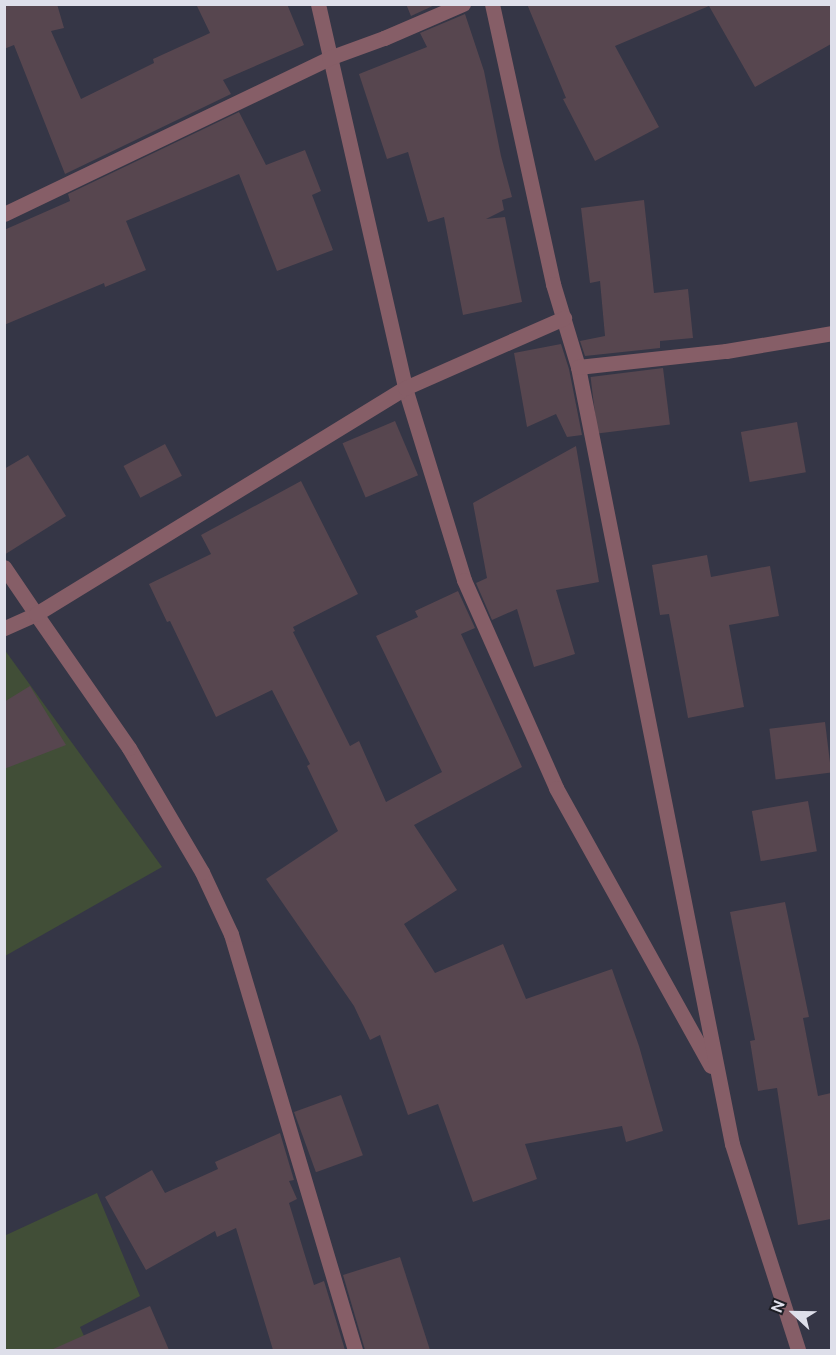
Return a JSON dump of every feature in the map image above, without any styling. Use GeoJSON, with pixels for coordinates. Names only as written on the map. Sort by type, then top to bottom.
{"type":"FeatureCollection","features":[{"type":"Feature","properties":{"kind":"street"},"geometry":{"type":"LineString","coordinates":[[318,4],[405,388],[464,580],[552,777],[718,1078]]}},
{"type":"Feature","properties":{"kind":"street"},"geometry":{"type":"LineString","coordinates":[[4,214],[329,58],[384,38],[463,4]]}},
{"type":"Feature","properties":{"kind":"street"},"geometry":{"type":"LineString","coordinates":[[492,4],[553,284],[578,367],[732,1144],[798,1350]]}},
{"type":"Feature","properties":{"kind":"street"},"geometry":{"type":"LineString","coordinates":[[4,628],[36,614],[405,388],[564,318]]}},
{"type":"Feature","properties":{"kind":"street"},"geometry":{"type":"LineString","coordinates":[[578,367],[726,351],[831,333]]}},
{"type":"Feature","properties":{"kind":"street"},"geometry":{"type":"LineString","coordinates":[[4,567],[129,748],[202,872],[231,934],[355,1350]]}},
{"type":"Feature","properties":{"kind":"green space"},"geometry":{"type":"Polygon","coordinates":[[[4,649],[162,867],[5,956],[4,956],[4,649]]]}},
{"type":"Feature","properties":{"kind":"green space"},"geometry":{"type":"Polygon","coordinates":[[[97,1193],[140,1296],[80,1327],[90,1350],[5,1350],[4,1236],[97,1193]]]}},
{"type":"Feature","properties":{"kind":"building"},"geometry":{"type":"Polygon","coordinates":[[[4,4],[57,4],[64,28],[51,31],[81,99],[154,63],[153,59],[210,33],[196,4],[287,4],[304,45],[223,80],[231,94],[65,174],[14,45],[4,49],[4,4]]]}},
{"type":"Feature","properties":{"kind":"building"},"geometry":{"type":"Polygon","coordinates":[[[406,4],[437,4],[411,16],[406,4]]]}},
{"type":"Feature","properties":{"kind":"building"},"geometry":{"type":"Polygon","coordinates":[[[527,4],[831,4],[831,44],[755,87],[709,6],[615,46],[659,127],[595,161],[563,99],[566,98],[527,4]]]}},
{"type":"Feature","properties":{"kind":"building"},"geometry":{"type":"Polygon","coordinates":[[[465,14],[484,71],[501,156],[512,197],[502,200],[504,210],[486,219],[505,217],[522,302],[463,315],[444,217],[428,222],[408,152],[387,159],[359,74],[427,47],[420,33],[465,14]]]}},
{"type":"Feature","properties":{"kind":"building"},"geometry":{"type":"Polygon","coordinates":[[[239,112],[266,165],[305,150],[321,191],[312,195],[333,250],[277,271],[239,174],[126,221],[146,270],[105,287],[104,283],[4,325],[4,230],[70,201],[68,194],[239,112]]]}},
{"type":"Feature","properties":{"kind":"building"},"geometry":{"type":"Polygon","coordinates":[[[644,200],[654,293],[688,289],[693,338],[660,341],[660,348],[585,356],[580,341],[605,336],[600,281],[590,283],[581,208],[644,200]]]}},
{"type":"Feature","properties":{"kind":"building"},"geometry":{"type":"Polygon","coordinates":[[[561,344],[569,369],[582,435],[567,437],[556,414],[527,427],[514,353],[561,344]]]}},
{"type":"Feature","properties":{"kind":"building"},"geometry":{"type":"Polygon","coordinates":[[[663,368],[670,425],[597,433],[591,377],[663,368]]]}},
{"type":"Feature","properties":{"kind":"building"},"geometry":{"type":"Polygon","coordinates":[[[395,421],[418,475],[366,498],[343,443],[395,421]]]}},
{"type":"Feature","properties":{"kind":"building"},"geometry":{"type":"Polygon","coordinates":[[[797,422],[806,472],[750,482],[741,432],[797,422]]]}},
{"type":"Feature","properties":{"kind":"building"},"geometry":{"type":"Polygon","coordinates":[[[165,444],[182,476],[140,498],[124,466],[165,444]]]}},
{"type":"Feature","properties":{"kind":"building"},"geometry":{"type":"Polygon","coordinates":[[[576,446],[599,582],[556,590],[575,654],[534,667],[517,609],[492,620],[476,583],[487,578],[473,503],[576,446]]]}},
{"type":"Feature","properties":{"kind":"building"},"geometry":{"type":"Polygon","coordinates":[[[28,455],[66,516],[4,555],[4,469],[28,455]]]}},
{"type":"Feature","properties":{"kind":"building"},"geometry":{"type":"Polygon","coordinates":[[[301,481],[358,594],[293,627],[295,631],[293,632],[350,746],[359,741],[386,802],[442,772],[376,636],[418,617],[415,611],[458,591],[475,628],[461,634],[522,767],[414,825],[457,890],[404,924],[435,973],[503,944],[526,999],[612,969],[639,1046],[663,1131],[626,1142],[622,1126],[525,1144],[537,1179],[473,1202],[438,1104],[408,1115],[380,1035],[370,1040],[354,1006],[266,879],[338,831],[307,766],[310,764],[272,690],[216,717],[170,621],[167,622],[149,584],[211,554],[201,535],[301,481]]]}},
{"type":"Feature","properties":{"kind":"building"},"geometry":{"type":"Polygon","coordinates":[[[707,555],[711,577],[770,566],[779,616],[729,625],[744,707],[688,718],[669,614],[660,615],[652,565],[707,555]]]}},
{"type":"Feature","properties":{"kind":"building"},"geometry":{"type":"Polygon","coordinates":[[[30,686],[66,745],[4,769],[4,702],[30,686]]]}},
{"type":"Feature","properties":{"kind":"building"},"geometry":{"type":"Polygon","coordinates":[[[825,722],[831,773],[776,779],[769,729],[825,722]]]}},
{"type":"Feature","properties":{"kind":"building"},"geometry":{"type":"Polygon","coordinates":[[[808,801],[817,851],[761,861],[752,811],[808,801]]]}},
{"type":"Feature","properties":{"kind":"building"},"geometry":{"type":"Polygon","coordinates":[[[785,902],[809,1017],[803,1018],[818,1096],[831,1093],[831,1219],[798,1225],[777,1088],[758,1091],[750,1041],[755,1040],[730,912],[785,902]]]}},
{"type":"Feature","properties":{"kind":"building"},"geometry":{"type":"Polygon","coordinates":[[[341,1095],[363,1155],[316,1172],[294,1112],[341,1095]]]}},
{"type":"Feature","properties":{"kind":"building"},"geometry":{"type":"Polygon","coordinates":[[[280,1133],[294,1180],[289,1181],[297,1199],[289,1203],[314,1285],[324,1281],[345,1350],[273,1350],[236,1228],[217,1237],[215,1231],[146,1270],[105,1197],[152,1170],[165,1193],[218,1169],[215,1162],[280,1133]]]}},
{"type":"Feature","properties":{"kind":"building"},"geometry":{"type":"Polygon","coordinates":[[[400,1257],[430,1350],[365,1350],[343,1275],[400,1257]]]}},
{"type":"Feature","properties":{"kind":"building"},"geometry":{"type":"Polygon","coordinates":[[[150,1306],[169,1350],[51,1350],[150,1306]]]}}]}
